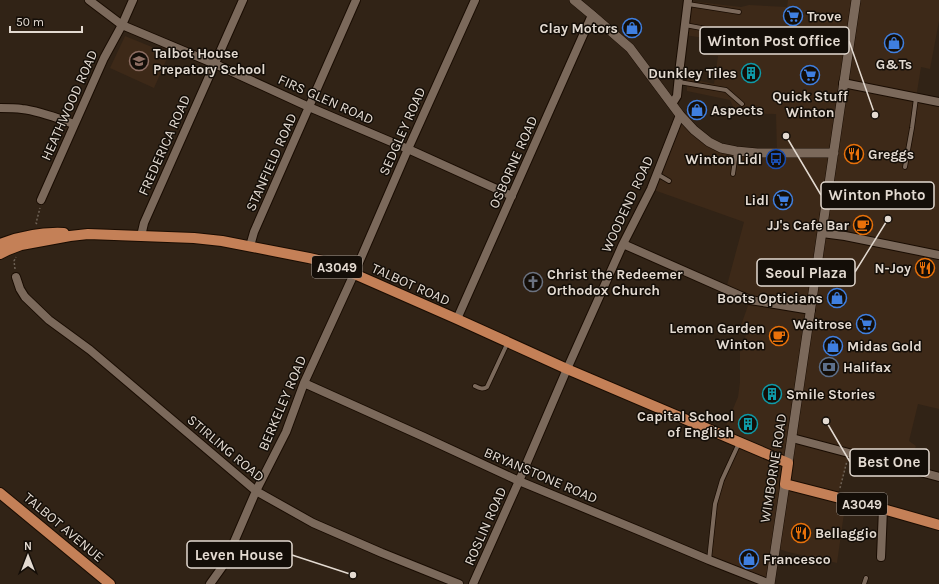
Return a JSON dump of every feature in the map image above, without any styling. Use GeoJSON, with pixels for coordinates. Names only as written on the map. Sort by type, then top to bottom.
{"type":"FeatureCollection","features":[{"type":"Feature","properties":{"kind":"main road","name":"A3049"},"geometry":{"type":"LineString","coordinates":[[0,244],[42,233],[88,234]]}},
{"type":"Feature","properties":{"kind":"main road","name":"TALBOT ROAD"},"geometry":{"type":"LineString","coordinates":[[0,254],[8,250],[37,242],[88,234],[194,238],[222,241],[327,262],[567,369],[788,463]]}},
{"type":"Feature","properties":{"kind":"main road","name":"WIMBORNE ROAD"},"geometry":{"type":"LineString","coordinates":[[785,484],[788,463]]}},
{"type":"Feature","properties":{"kind":"main road","name":"A3049"},"geometry":{"type":"LineString","coordinates":[[785,484],[939,525]]}},
{"type":"Feature","properties":{"kind":"main road","name":"TALBOT AVENUE"},"geometry":{"type":"LineString","coordinates":[[0,493],[110,584]]}},
{"type":"Feature","properties":{"kind":"street","name":"FIRS GLEN ROAD"},"geometry":{"type":"LineString","coordinates":[[89,0],[122,25],[215,64],[512,196]]}},
{"type":"Feature","properties":{"kind":"street","name":"HEATHWOOD ROAD"},"geometry":{"type":"LineString","coordinates":[[41,200],[104,58],[122,25],[133,0]]}},
{"type":"Feature","properties":{"kind":"street","name":"FREDERICA ROAD"},"geometry":{"type":"LineString","coordinates":[[141,236],[144,223],[243,0]]}},
{"type":"Feature","properties":{"kind":"street","name":"STANFIELD ROAD"},"geometry":{"type":"LineString","coordinates":[[250,246],[254,232],[356,0]]}},
{"type":"Feature","properties":{"kind":"street","name":"SEDGLEY ROAD"},"geometry":{"type":"LineString","coordinates":[[354,274],[475,0]]}},
{"type":"Feature","properties":{"kind":"street"},"geometry":{"type":"LineString","coordinates":[[574,0],[630,48],[680,115],[694,130],[709,142],[720,148],[757,153],[834,153]]}},
{"type":"Feature","properties":{"kind":"street","name":"WIMBORNE ROAD"},"geometry":{"type":"LineString","coordinates":[[788,463],[856,0]]}},
{"type":"Feature","properties":{"kind":"street"},"geometry":{"type":"LineString","coordinates":[[672,104],[678,96],[688,2]]}},
{"type":"Feature","properties":{"kind":"street","name":"OSBORNE ROAD"},"geometry":{"type":"LineString","coordinates":[[457,319],[592,15]]}},
{"type":"Feature","properties":{"kind":"street"},"geometry":{"type":"LineString","coordinates":[[843,83],[939,102]]}},
{"type":"Feature","properties":{"kind":"street"},"geometry":{"type":"LineString","coordinates":[[0,108],[33,111],[74,124]]}},
{"type":"Feature","properties":{"kind":"street","name":"WOODEND ROAD"},"geometry":{"type":"LineString","coordinates":[[567,369],[623,244],[651,189],[680,115]]}},
{"type":"Feature","properties":{"kind":"street"},"geometry":{"type":"LineString","coordinates":[[822,233],[845,236],[939,255]]}},
{"type":"Feature","properties":{"kind":"street"},"geometry":{"type":"LineString","coordinates":[[623,244],[750,300],[811,310]]}},
{"type":"Feature","properties":{"kind":"street","name":"BERKELEY ROAD"},"geometry":{"type":"LineString","coordinates":[[210,584],[225,563],[256,491],[286,432],[304,383],[354,274]]}},
{"type":"Feature","properties":{"kind":"street","name":"STIRLING ROAD"},"geometry":{"type":"LineString","coordinates":[[16,277],[20,289],[25,297],[49,320],[90,350],[256,491],[313,523],[459,584]]}},
{"type":"Feature","properties":{"kind":"street","name":"ROSLIN ROAD"},"geometry":{"type":"LineString","coordinates":[[473,584],[567,369]]}},
{"type":"Feature","properties":{"kind":"street","name":"BRYANSTONE ROAD"},"geometry":{"type":"LineString","coordinates":[[304,383],[519,481],[770,584]]}},
{"type":"Feature","properties":{"kind":"street"},"geometry":{"type":"LineString","coordinates":[[792,438],[939,477]]}},
{"type":"Feature","properties":{"kind":"street","name":"WIMBORNE ROAD"},"geometry":{"type":"LineString","coordinates":[[770,584],[785,484]]}},
{"type":"Feature","properties":{"kind":"street"},"geometry":{"type":"LineString","coordinates":[[881,557],[883,509]]}},
{"type":"Feature","properties":{"kind":"lane"},"geometry":{"type":"LineString","coordinates":[[688,2],[739,12]]}},
{"type":"Feature","properties":{"kind":"lane"},"geometry":{"type":"LineString","coordinates":[[685,24],[775,41]]}},
{"type":"Feature","properties":{"kind":"lane"},"geometry":{"type":"LineString","coordinates":[[679,82],[726,90],[742,104]]}},
{"type":"Feature","properties":{"kind":"lane"},"geometry":{"type":"LineString","coordinates":[[905,167],[916,98]]}},
{"type":"Feature","properties":{"kind":"lane"},"geometry":{"type":"LineString","coordinates":[[733,174],[736,151]]}},
{"type":"Feature","properties":{"kind":"lane"},"geometry":{"type":"LineString","coordinates":[[657,174],[670,181]]}},
{"type":"Feature","properties":{"kind":"lane"},"geometry":{"type":"LineString","coordinates":[[475,386],[482,389],[487,387],[508,342]]}},
{"type":"Feature","properties":{"kind":"lane"},"geometry":{"type":"LineString","coordinates":[[709,560],[715,504],[722,480],[739,442]]}},
{"type":"Feature","properties":{"kind":"lane"},"geometry":{"type":"LineString","coordinates":[[864,584],[866,578]]}},
{"type":"Feature","properties":{"kind":"path"},"geometry":{"type":"LineString","coordinates":[[41,200],[36,224],[42,224]]}},
{"type":"Feature","properties":{"kind":"path"},"geometry":{"type":"LineString","coordinates":[[16,277],[14,261],[17,256]]}},
{"type":"Feature","properties":{"kind":"path"},"geometry":{"type":"LineString","coordinates":[[837,497],[850,453]]}},
{"type":"Feature","properties":{"kind":"shaded area"},"geometry":{"type":"Polygon","coordinates":[[[788,0],[939,0],[939,21],[930,69],[921,67],[916,98],[939,102],[939,409],[918,404],[909,441],[916,446],[908,469],[850,454],[837,497],[846,499],[837,563],[776,548],[770,584],[709,560],[715,504],[722,480],[739,442],[722,435],[738,397],[740,382],[740,352],[747,332],[740,328],[750,300],[726,289],[744,222],[651,189],[680,115],[720,148],[777,153],[776,114],[736,113],[730,100],[687,91],[687,78],[714,84],[718,56],[708,55],[712,39],[684,35],[688,1],[741,7],[749,5],[787,7],[788,0]]]}},
{"type":"Feature","properties":{"kind":"shaded area","name":"Talbot House Prepatory School"},"geometry":{"type":"Polygon","coordinates":[[[125,36],[169,54],[154,88],[110,68],[125,36]]]}},
{"type":"Feature","properties":{"kind":"place","name":"Trove"},"geometry":{"type":"Point","coordinates":[793,16]}},
{"type":"Feature","properties":{"kind":"place","name":"Clay Motors"},"geometry":{"type":"Point","coordinates":[632,28]}},
{"type":"Feature","properties":{"kind":"place","name":"G&Ts"},"geometry":{"type":"Point","coordinates":[894,43]}},
{"type":"Feature","properties":{"kind":"place","name":"Talbot House Prepatory School"},"geometry":{"type":"Point","coordinates":[139,61]}},
{"type":"Feature","properties":{"kind":"place","name":"Dunkley Tiles"},"geometry":{"type":"Point","coordinates":[751,73]}},
{"type":"Feature","properties":{"kind":"place","name":"Quick Stuff Winton"},"geometry":{"type":"Point","coordinates":[810,75]}},
{"type":"Feature","properties":{"kind":"place","name":"Aspects"},"geometry":{"type":"Point","coordinates":[697,110]}},
{"type":"Feature","properties":{"kind":"place","name":"Winton Post Office"},"geometry":{"type":"Point","coordinates":[875,115]}},
{"type":"Feature","properties":{"kind":"place","name":"Winton Photo"},"geometry":{"type":"Point","coordinates":[786,136]}},
{"type":"Feature","properties":{"kind":"place","name":"Greggs"},"geometry":{"type":"Point","coordinates":[854,154]}},
{"type":"Feature","properties":{"kind":"place","name":"Winton Lidl"},"geometry":{"type":"Point","coordinates":[776,159]}},
{"type":"Feature","properties":{"kind":"place","name":"Lidl"},"geometry":{"type":"Point","coordinates":[783,200]}},
{"type":"Feature","properties":{"kind":"place","name":"Seoul Plaza"},"geometry":{"type":"Point","coordinates":[888,219]}},
{"type":"Feature","properties":{"kind":"place","name":"JJ's Cafe Bar"},"geometry":{"type":"Point","coordinates":[863,225]}},
{"type":"Feature","properties":{"kind":"place","name":"N-Joy"},"geometry":{"type":"Point","coordinates":[925,268]}},
{"type":"Feature","properties":{"kind":"place","name":"Christ the Redeemer Orthodox Church"},"geometry":{"type":"Point","coordinates":[533,282]}},
{"type":"Feature","properties":{"kind":"place","name":"Boots Opticians"},"geometry":{"type":"Point","coordinates":[837,298]}},
{"type":"Feature","properties":{"kind":"place","name":"Waitrose"},"geometry":{"type":"Point","coordinates":[866,324]}},
{"type":"Feature","properties":{"kind":"place","name":"Lemon Garden Winton"},"geometry":{"type":"Point","coordinates":[779,336]}},
{"type":"Feature","properties":{"kind":"place","name":"Midas Gold"},"geometry":{"type":"Point","coordinates":[833,346]}},
{"type":"Feature","properties":{"kind":"place","name":"Halifax"},"geometry":{"type":"Point","coordinates":[829,367]}},
{"type":"Feature","properties":{"kind":"place","name":"Smile Stories"},"geometry":{"type":"Point","coordinates":[772,394]}},
{"type":"Feature","properties":{"kind":"place","name":"Best One"},"geometry":{"type":"Point","coordinates":[826,421]}},
{"type":"Feature","properties":{"kind":"place","name":"Capital School of English"},"geometry":{"type":"Point","coordinates":[748,424]}},
{"type":"Feature","properties":{"kind":"place","name":"Bellaggio"},"geometry":{"type":"Point","coordinates":[801,533]}},
{"type":"Feature","properties":{"kind":"place","name":"Francesco"},"geometry":{"type":"Point","coordinates":[749,559]}},
{"type":"Feature","properties":{"kind":"place","name":"Leven House"},"geometry":{"type":"Point","coordinates":[353,575]}}]}
